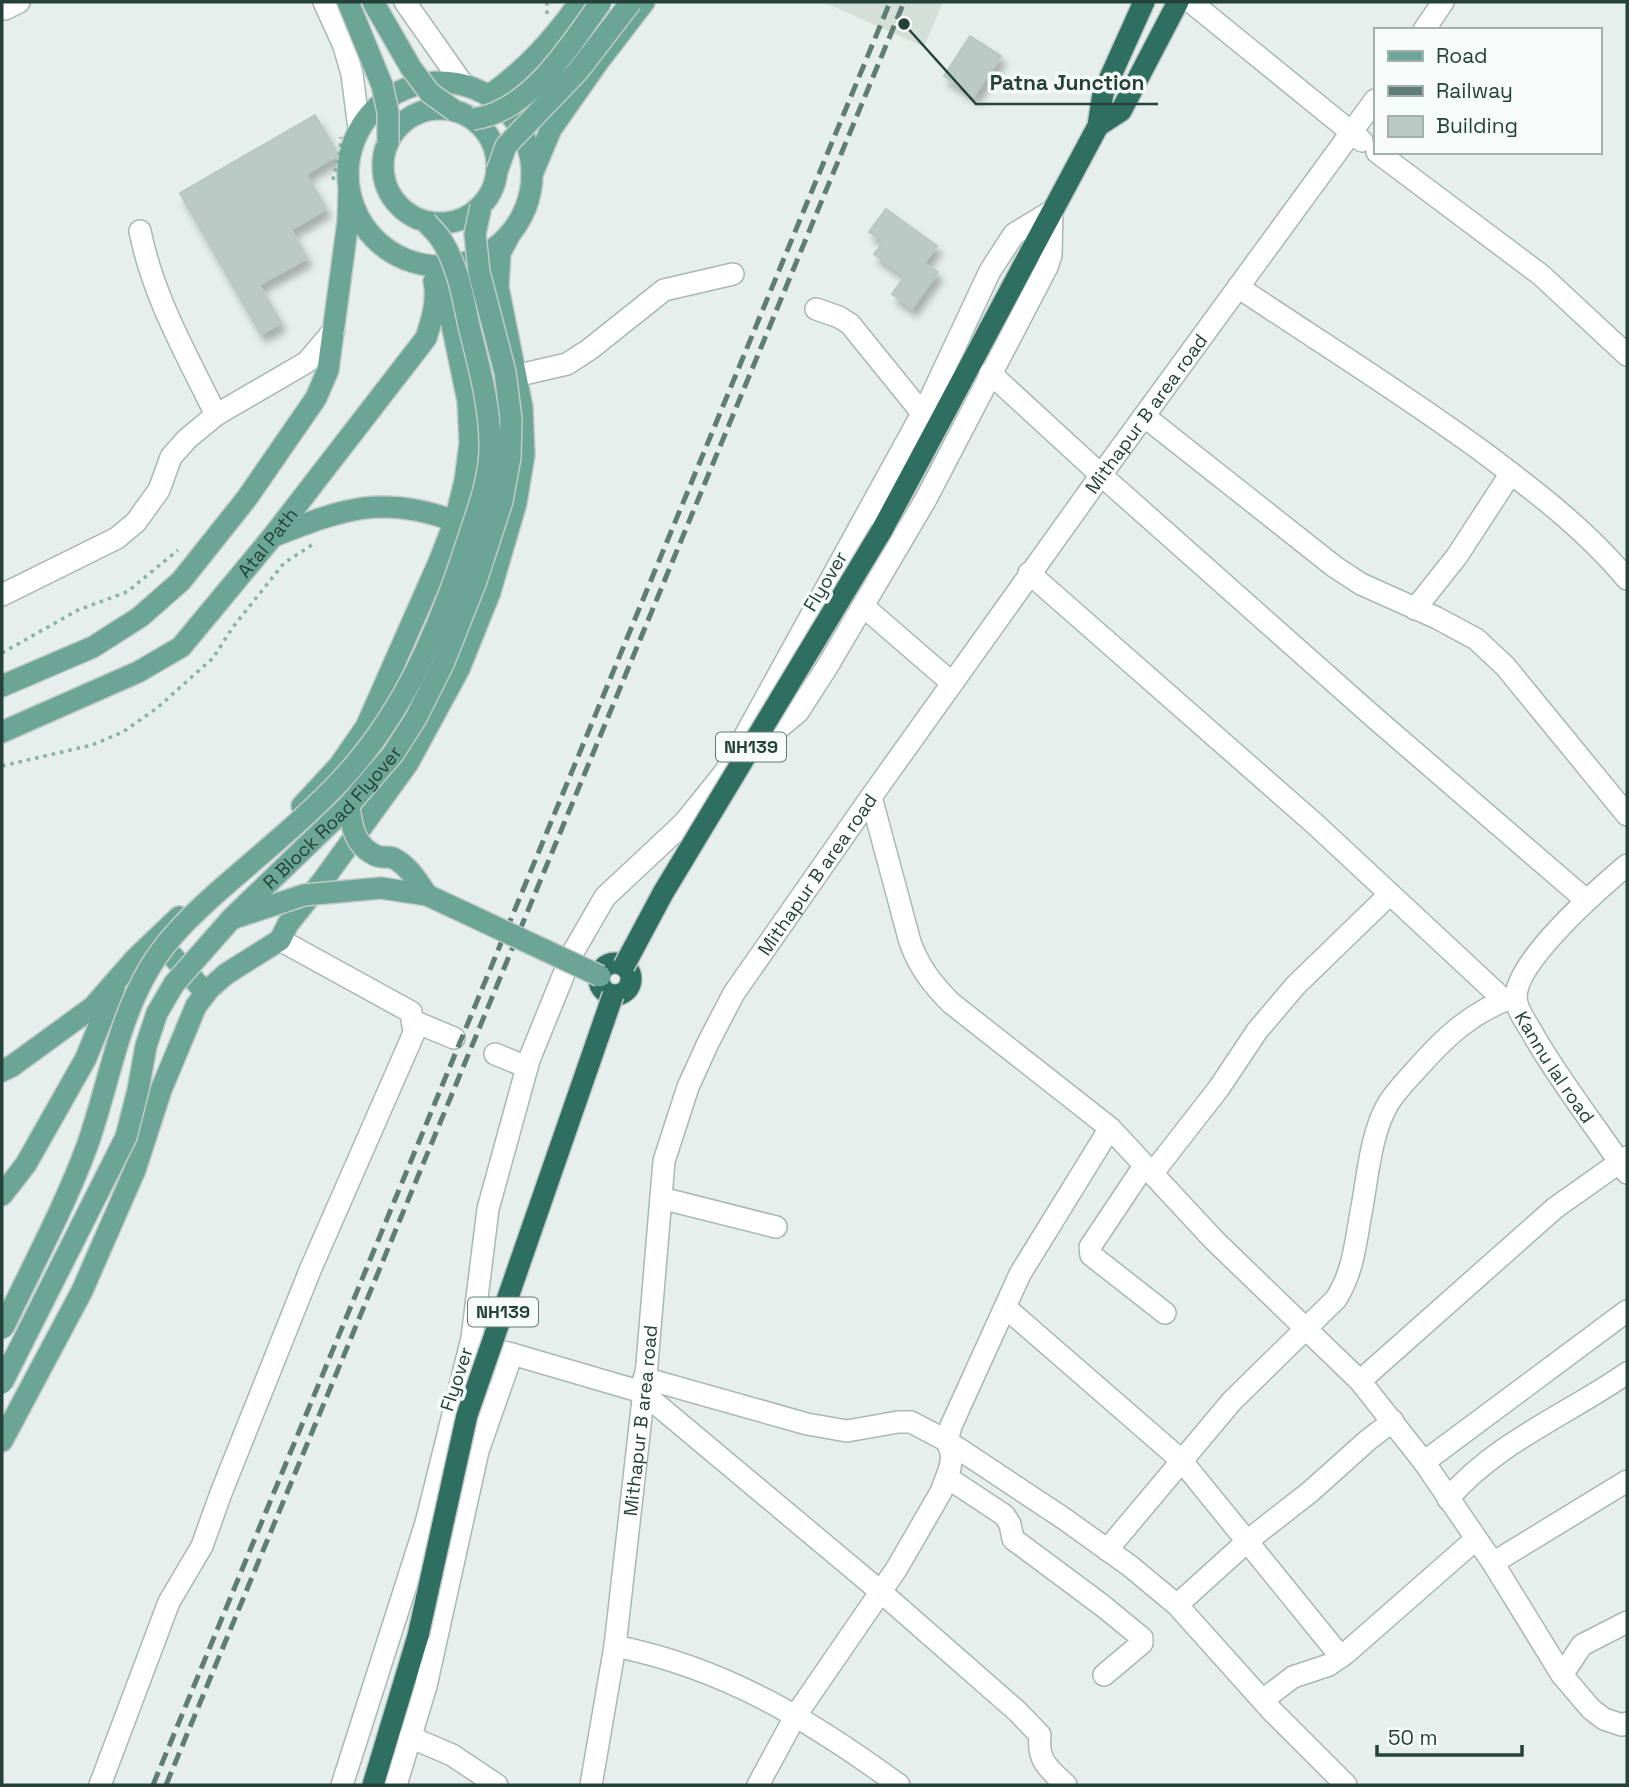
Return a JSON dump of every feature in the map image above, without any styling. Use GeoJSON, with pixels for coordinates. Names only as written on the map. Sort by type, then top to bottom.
{"type":"FeatureCollection","features":[{"type":"Feature","properties":{"kind":"highway","name":"NH139"},"geometry":{"type":"LineString","coordinates":[[1052,211],[1098,126],[1103,93],[1144,2]]}},
{"type":"Feature","properties":{"kind":"highway","name":"NH139"},"geometry":{"type":"LineString","coordinates":[[1098,126],[1121,111],[1178,2]]}},
{"type":"Feature","properties":{"kind":"highway","name":"Flyover"},"geometry":{"type":"LineString","coordinates":[[373,1785],[418,1636],[467,1415],[612,995],[622,993],[629,985],[630,975],[624,966],[663,893],[882,530],[1052,211]]}},
{"type":"Feature","properties":{"kind":"highway"},"geometry":{"type":"LineString","coordinates":[[612,995],[600,986],[600,976],[609,964],[624,966]]}},
{"type":"Feature","properties":{"kind":"main road","name":"R Block Road Flyover"},"geometry":{"type":"LineString","coordinates":[[2,1329],[86,1148],[120,1033],[135,994],[150,967],[171,938],[196,911],[342,779],[374,742],[399,706],[425,655],[457,573],[482,497],[490,455],[489,418],[457,275],[443,242],[426,222],[408,214],[394,200],[385,182],[383,162],[388,143],[388,112],[382,85],[348,2]]}},
{"type":"Feature","properties":{"kind":"main road"},"geometry":{"type":"LineString","coordinates":[[373,2],[411,68],[430,93],[487,133],[496,151],[498,171]]}},
{"type":"Feature","properties":{"kind":"main road"},"geometry":{"type":"LineString","coordinates":[[490,95],[518,75],[550,42],[580,2]]}},
{"type":"Feature","properties":{"kind":"main road"},"geometry":{"type":"LineString","coordinates":[[388,143],[400,126],[416,114],[435,109],[488,117],[501,112],[529,90],[561,57],[601,2]]}},
{"type":"Feature","properties":{"kind":"main road","name":"R Block Road Flyover"},"geometry":{"type":"LineString","coordinates":[[2,1383],[126,1137],[146,1046],[158,1013],[174,984],[232,918],[349,805],[393,754],[416,718],[443,664],[477,581],[502,501],[510,457],[511,419],[505,373],[480,272],[475,234],[481,206],[492,190],[506,146],[578,71],[631,2]]}},
{"type":"Feature","properties":{"kind":"main road"},"geometry":{"type":"LineString","coordinates":[[2,1441],[82,1291],[135,1170],[161,1090],[196,1006],[226,974],[279,940],[288,924],[408,763],[458,669],[490,592],[516,503],[524,455],[522,407],[498,287],[500,253],[523,216],[533,173],[551,129],[644,2]]}},
{"type":"Feature","properties":{"kind":"main road"},"geometry":{"type":"LineString","coordinates":[[2,686],[93,647],[140,617],[181,581],[247,498],[316,398],[328,370],[348,221],[340,191],[349,160],[350,129],[403,89],[432,81],[462,83],[490,95],[513,116],[528,143],[533,173]]}},
{"type":"Feature","properties":{"kind":"main road"},"geometry":{"type":"LineString","coordinates":[[340,191],[379,244],[405,260],[436,266],[463,264],[489,252],[510,234]]}},
{"type":"Feature","properties":{"kind":"main road"},"geometry":{"type":"LineString","coordinates":[[426,222],[446,223],[465,218],[481,206]]}},
{"type":"Feature","properties":{"kind":"main road"},"geometry":{"type":"LineString","coordinates":[[2,1071],[93,1007],[157,939],[304,804],[339,766],[366,727],[454,521],[469,455],[468,401],[436,266]]}},
{"type":"Feature","properties":{"kind":"main road","name":"Atal Path"},"geometry":{"type":"LineString","coordinates":[[2,732],[138,672],[181,647],[273,536],[426,338],[434,315],[436,266]]}},
{"type":"Feature","properties":{"kind":"main road"},"geometry":{"type":"LineString","coordinates":[[273,536],[337,512],[382,505],[436,514],[454,521]]}},
{"type":"Feature","properties":{"kind":"main road"},"geometry":{"type":"LineString","coordinates":[[420,604],[476,627]]}},
{"type":"Feature","properties":{"kind":"main road"},"geometry":{"type":"LineString","coordinates":[[349,805],[351,825],[357,841],[379,857],[392,858],[406,868],[427,895]]}},
{"type":"Feature","properties":{"kind":"main road"},"geometry":{"type":"LineString","coordinates":[[232,918],[304,895],[381,888],[427,895],[600,976]]}},
{"type":"Feature","properties":{"kind":"main road"},"geometry":{"type":"LineString","coordinates":[[157,939],[206,993]]}},
{"type":"Feature","properties":{"kind":"main road"},"geometry":{"type":"LineString","coordinates":[[2,1195],[26,1164],[86,1058],[117,980]]}},
{"type":"Feature","properties":{"kind":"street"},"geometry":{"type":"LineString","coordinates":[[324,2],[344,46],[352,74],[350,129]]}},
{"type":"Feature","properties":{"kind":"street"},"geometry":{"type":"LineString","coordinates":[[405,2],[462,83]]}},
{"type":"Feature","properties":{"kind":"street"},"geometry":{"type":"LineString","coordinates":[[1191,2],[1374,150]]}},
{"type":"Feature","properties":{"kind":"street"},"geometry":{"type":"LineString","coordinates":[[1425,28],[1443,2]]}},
{"type":"Feature","properties":{"kind":"street","name":"Mithapur B area road"},"geometry":{"type":"LineString","coordinates":[[591,1785],[615,1646],[664,1160],[688,1087],[729,1003],[871,797],[1029,573],[1353,134],[1374,102]]}},
{"type":"Feature","properties":{"kind":"street"},"geometry":{"type":"LineString","coordinates":[[1380,154],[1541,275],[1627,355]]}},
{"type":"Feature","properties":{"kind":"street"},"geometry":{"type":"LineString","coordinates":[[725,772],[798,712],[926,499],[1047,267],[1051,255],[1052,211]]}},
{"type":"Feature","properties":{"kind":"street"},"geometry":{"type":"LineString","coordinates":[[342,1785],[426,1523],[470,1344],[488,1209],[527,1067],[572,954],[605,897],[684,823],[725,772],[922,413],[989,271],[1014,234],[1052,211]]}},
{"type":"Feature","properties":{"kind":"street"},"geometry":{"type":"LineString","coordinates":[[140,231],[150,274],[216,415]]}},
{"type":"Feature","properties":{"kind":"street"},"geometry":{"type":"LineString","coordinates":[[515,376],[567,364],[664,290],[733,274]]}},
{"type":"Feature","properties":{"kind":"street"},"geometry":{"type":"LineString","coordinates":[[1238,287],[1450,428],[1550,501],[1597,544],[1627,579]]}},
{"type":"Feature","properties":{"kind":"street"},"geometry":{"type":"LineString","coordinates":[[816,309],[850,324],[922,413]]}},
{"type":"Feature","properties":{"kind":"street"},"geometry":{"type":"LineString","coordinates":[[2,595],[117,538],[136,522],[159,490],[171,457],[187,439],[216,415],[307,362],[334,330]]}},
{"type":"Feature","properties":{"kind":"street"},"geometry":{"type":"LineString","coordinates":[[990,373],[1376,719],[1586,900]]}},
{"type":"Feature","properties":{"kind":"street"},"geometry":{"type":"LineString","coordinates":[[1143,416],[1335,567],[1361,584],[1437,618],[1476,639],[1489,650],[1627,815]]}},
{"type":"Feature","properties":{"kind":"street"},"geometry":{"type":"LineString","coordinates":[[1415,609],[1457,556],[1511,473]]}},
{"type":"Feature","properties":{"kind":"street"},"geometry":{"type":"LineString","coordinates":[[1029,573],[1510,998],[1485,1008],[1458,1026],[1388,1104],[1377,1135],[1354,1254],[1345,1286],[1336,1299],[1232,1401],[1107,1550]]}},
{"type":"Feature","properties":{"kind":"street"},"geometry":{"type":"LineString","coordinates":[[863,606],[952,683]]}},
{"type":"Feature","properties":{"kind":"street"},"geometry":{"type":"LineString","coordinates":[[871,797],[910,942],[923,970],[951,1003],[1110,1128],[1214,1240],[1360,1381],[1424,1462],[1493,1563],[1562,1675],[1591,1709],[1604,1719],[1622,1725],[1627,1723]]}},
{"type":"Feature","properties":{"kind":"street","name":"Kannu lal road"},"geometry":{"type":"LineString","coordinates":[[1625,1164],[1570,1095],[1510,998],[1531,964],[1586,900],[1627,865]]}},
{"type":"Feature","properties":{"kind":"street"},"geometry":{"type":"LineString","coordinates":[[1165,1313],[1091,1255],[1090,1247],[1148,1170],[1219,1088],[1257,1031],[1296,985],[1390,894]]}},
{"type":"Feature","properties":{"kind":"street"},"geometry":{"type":"LineString","coordinates":[[100,1785],[169,1602],[202,1546],[311,1268],[414,1032],[411,1012],[279,940]]}},
{"type":"Feature","properties":{"kind":"street"},"geometry":{"type":"LineString","coordinates":[[413,1021],[454,1038]]}},
{"type":"Feature","properties":{"kind":"street"},"geometry":{"type":"LineString","coordinates":[[495,1054],[527,1067]]}},
{"type":"Feature","properties":{"kind":"street"},"geometry":{"type":"LineString","coordinates":[[758,1785],[796,1715],[881,1592],[923,1525],[948,1478],[952,1455],[947,1441],[951,1426],[1030,1256],[1110,1128]]}},
{"type":"Feature","properties":{"kind":"street"},"geometry":{"type":"LineString","coordinates":[[1360,1381],[1555,1208],[1625,1164]]}},
{"type":"Feature","properties":{"kind":"street"},"geometry":{"type":"LineString","coordinates":[[661,1198],[776,1227]]}},
{"type":"Feature","properties":{"kind":"street"},"geometry":{"type":"LineString","coordinates":[[1006,1308],[1181,1460],[1341,1657]]}},
{"type":"Feature","properties":{"kind":"street"},"geometry":{"type":"LineString","coordinates":[[1424,1462],[1627,1311]]}},
{"type":"Feature","properties":{"kind":"street"},"geometry":{"type":"LineString","coordinates":[[470,1344],[825,1428],[847,1431],[911,1422],[947,1441],[1037,1500],[1177,1605],[1263,1700],[1346,1785]]}},
{"type":"Feature","properties":{"kind":"street"},"geometry":{"type":"LineString","coordinates":[[396,1785],[426,1686],[478,1451],[512,1354]]}},
{"type":"Feature","properties":{"kind":"street"},"geometry":{"type":"LineString","coordinates":[[1448,1499],[1465,1479],[1495,1456],[1627,1373]]}},
{"type":"Feature","properties":{"kind":"street"},"geometry":{"type":"LineString","coordinates":[[643,1385],[1017,1712],[1040,1735],[1043,1763],[1066,1785]]}},
{"type":"Feature","properties":{"kind":"street"},"geometry":{"type":"LineString","coordinates":[[1177,1605],[1246,1542],[1302,1499],[1393,1421]]}},
{"type":"Feature","properties":{"kind":"street"},"geometry":{"type":"LineString","coordinates":[[450,1422],[484,1432]]}},
{"type":"Feature","properties":{"kind":"street"},"geometry":{"type":"LineString","coordinates":[[948,1478],[1004,1515],[1010,1524],[1013,1539],[1142,1638],[1142,1643],[1104,1675]]}},
{"type":"Feature","properties":{"kind":"street"},"geometry":{"type":"LineString","coordinates":[[1493,1563],[1627,1481]]}},
{"type":"Feature","properties":{"kind":"street"},"geometry":{"type":"LineString","coordinates":[[1263,1700],[1293,1677],[1329,1665],[1341,1657],[1476,1539]]}},
{"type":"Feature","properties":{"kind":"street"},"geometry":{"type":"LineString","coordinates":[[1562,1675],[1582,1645],[1627,1622]]}},
{"type":"Feature","properties":{"kind":"street"},"geometry":{"type":"LineString","coordinates":[[615,1646],[663,1656],[707,1671],[796,1715],[899,1785]]}},
{"type":"Feature","properties":{"kind":"street"},"geometry":{"type":"LineString","coordinates":[[411,1737],[452,1755],[496,1785]]}},
{"type":"Feature","properties":{"kind":"path"},"geometry":{"type":"LineString","coordinates":[[340,191],[335,166],[350,129]]}},
{"type":"Feature","properties":{"kind":"path"},"geometry":{"type":"LineString","coordinates":[[2,766],[92,745],[123,732],[158,708],[213,658],[233,627],[284,563],[315,543],[327,539]]}},
{"type":"Feature","properties":{"kind":"path"},"geometry":{"type":"LineString","coordinates":[[2,653],[78,610],[127,592],[181,548]]}},
{"type":"Feature","properties":{"kind":"shaded area"},"geometry":{"type":"Polygon","coordinates":[[[823,2],[943,2],[924,47],[823,2]]]}},
{"type":"Feature","properties":{"kind":"building"},"geometry":{"type":"Polygon","coordinates":[[[970,36],[1001,56],[974,96],[944,76],[970,36]]]}},
{"type":"Feature","properties":{"kind":"building"},"geometry":{"type":"Polygon","coordinates":[[[315,115],[338,155],[306,174],[326,209],[291,230],[307,258],[259,285],[281,323],[261,334],[180,193],[315,115]]]}},
{"type":"Feature","properties":{"kind":"building"},"geometry":{"type":"Polygon","coordinates":[[[886,209],[937,246],[924,263],[938,272],[912,308],[892,294],[905,276],[874,254],[883,242],[869,232],[886,209]]]}},
{"type":"Feature","properties":{"kind":"railway"},"geometry":{"type":"LineString","coordinates":[[153,1785],[890,2]]}},
{"type":"Feature","properties":{"kind":"railway"},"geometry":{"type":"LineString","coordinates":[[166,1785],[904,2]]}},
{"type":"Feature","properties":{"kind":"place","name":"Patna Junction"},"geometry":{"type":"Point","coordinates":[904,24]}}]}
